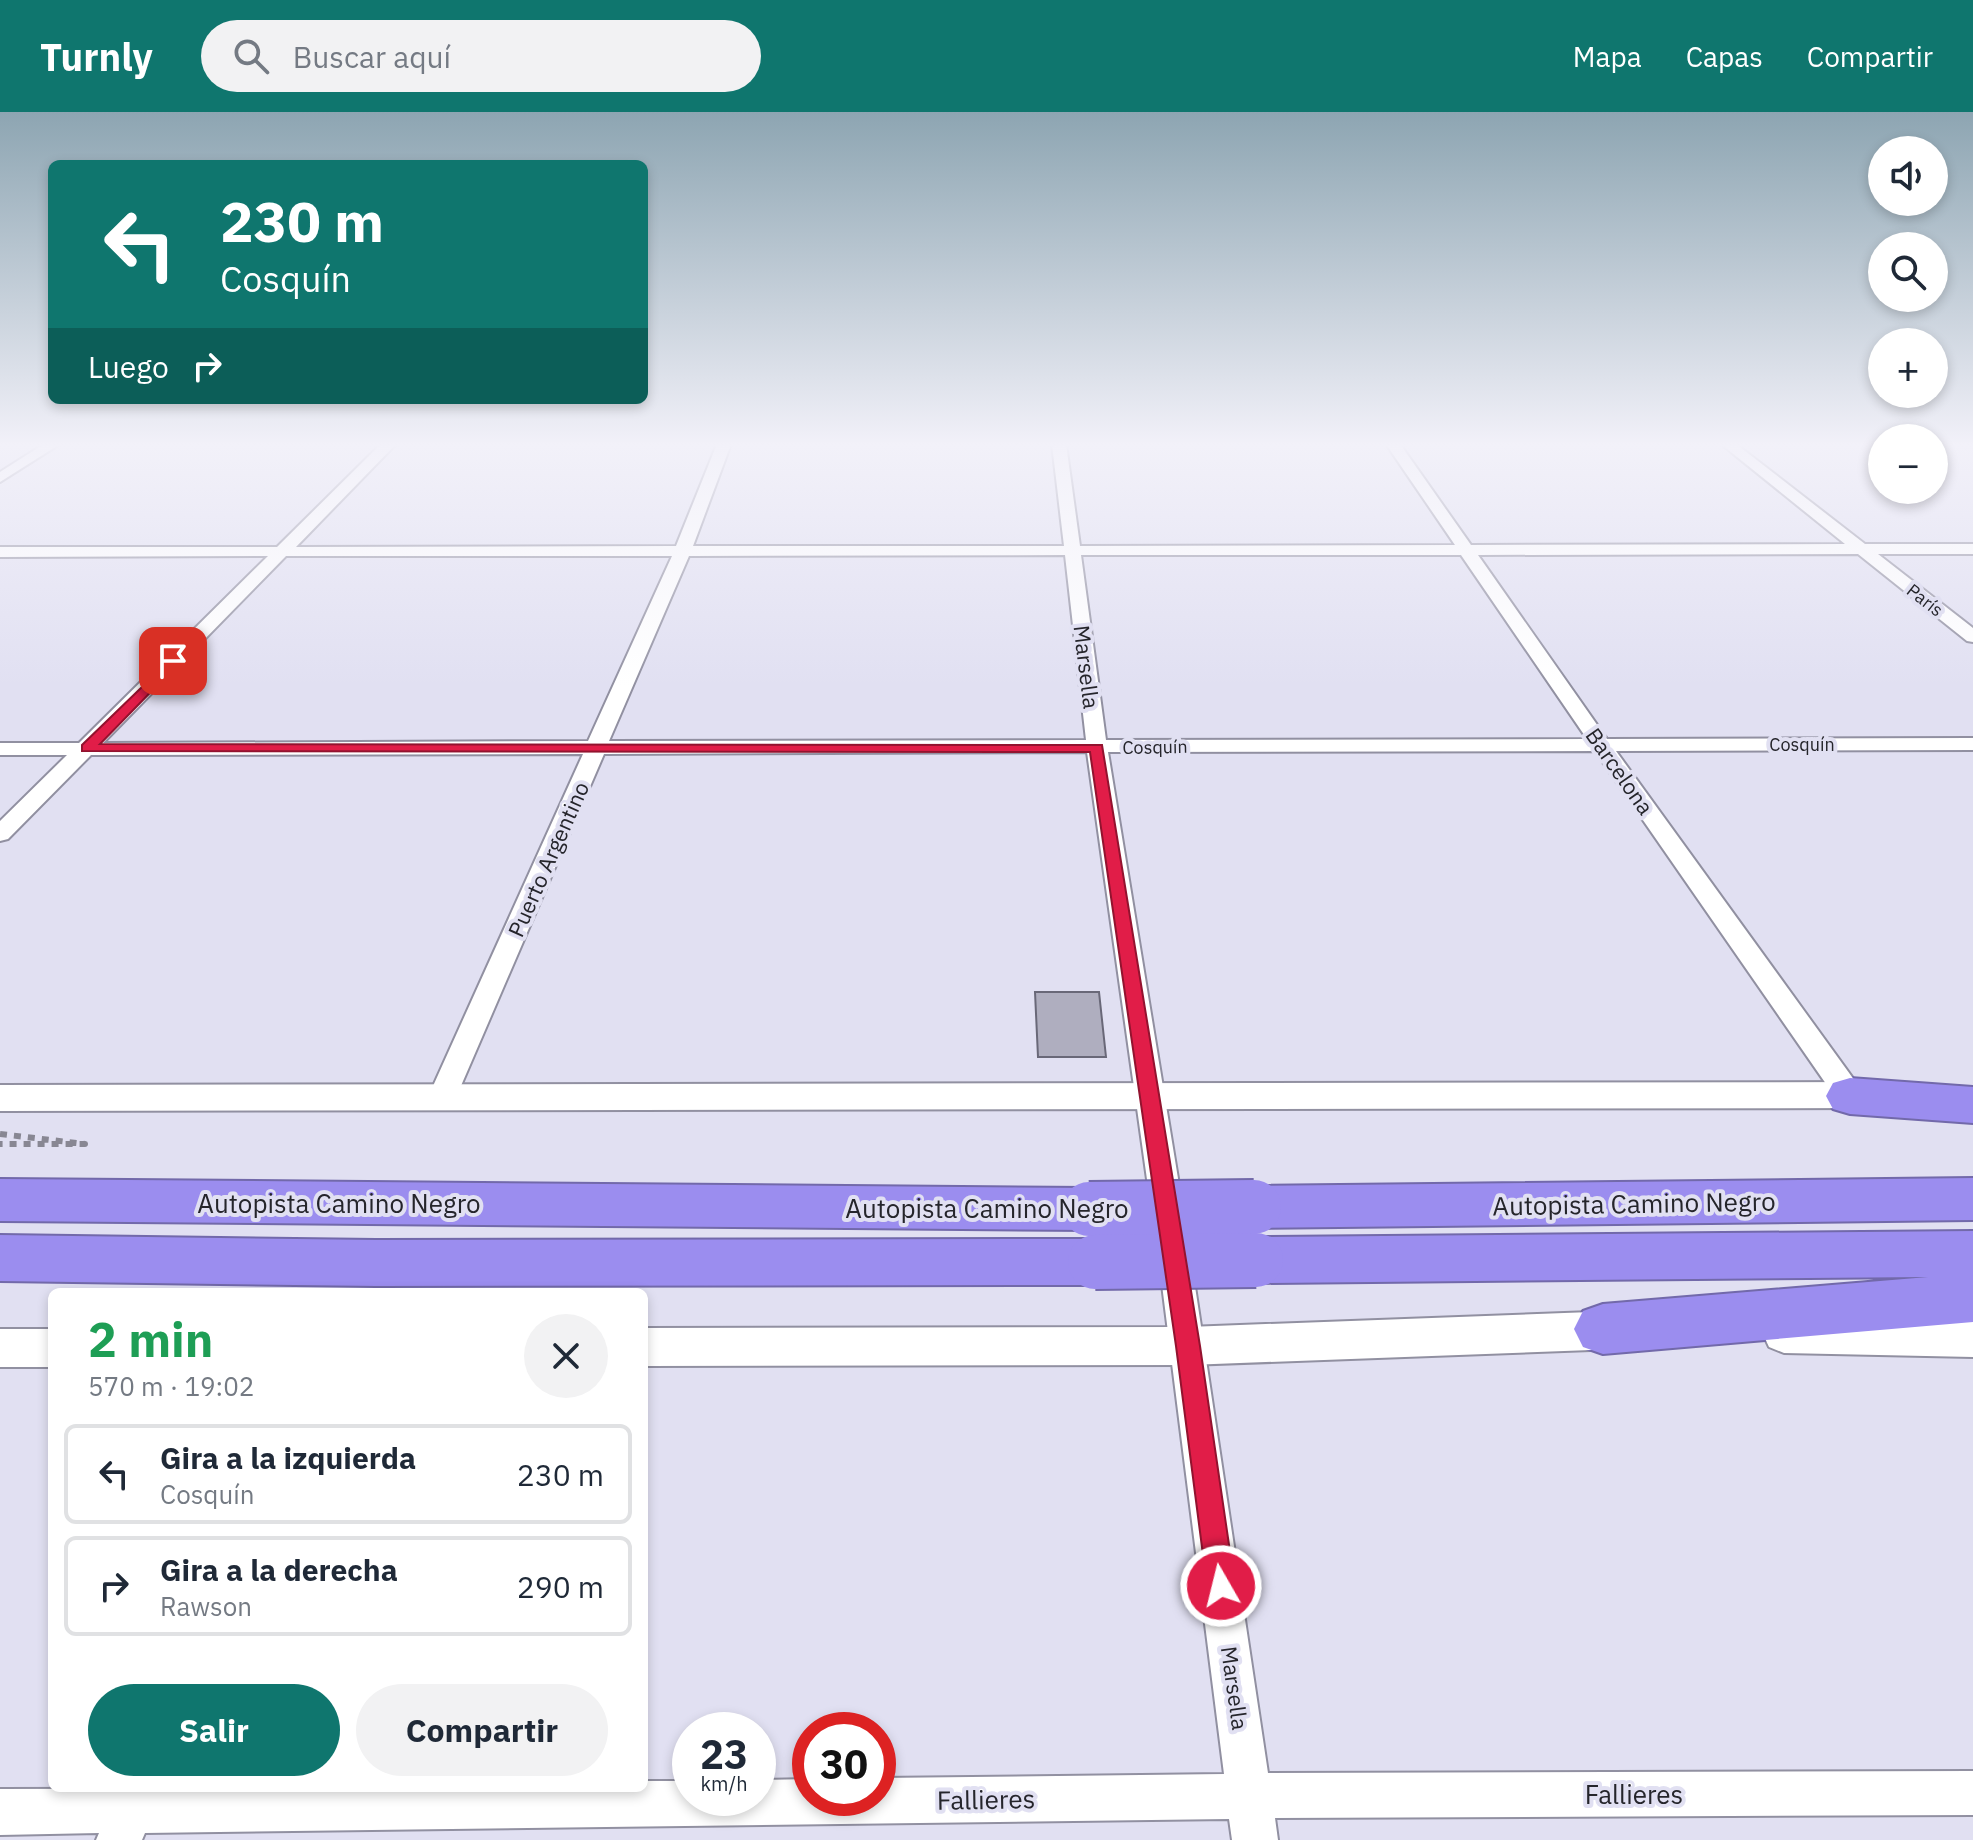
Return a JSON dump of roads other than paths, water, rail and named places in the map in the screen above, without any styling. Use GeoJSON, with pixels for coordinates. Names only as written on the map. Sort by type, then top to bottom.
{"type":"FeatureCollection","features":[{"type":"Feature","properties":{"kind":"highway"},"geometry":{"type":"LineString","coordinates":[[1850,1096],[1973,1105]]}},
{"type":"Feature","properties":{"kind":"highway"},"geometry":{"type":"LineString","coordinates":[[0,1182],[171,1202]]}},
{"type":"Feature","properties":{"kind":"highway","name":"Autopista Camino Negro"},"geometry":{"type":"LineString","coordinates":[[0,1258],[376,1263],[1095,1262],[1255,1234],[1973,1199]]}},
{"type":"Feature","properties":{"kind":"highway","name":"Autopista Camino Negro"},"geometry":{"type":"LineString","coordinates":[[0,1200],[1089,1209],[1255,1234],[1973,1254]]}},
{"type":"Feature","properties":{"kind":"highway"},"geometry":{"type":"LineString","coordinates":[[0,1277],[177,1275],[376,1263]]}},
{"type":"Feature","properties":{"kind":"highway"},"geometry":{"type":"LineString","coordinates":[[1603,1329],[1973,1298]]}},
{"type":"Feature","properties":{"kind":"street"},"geometry":{"type":"LineString","coordinates":[[0,834],[308,525]]}},
{"type":"Feature","properties":{"kind":"street","name":"Puerto Argentino"},"geometry":{"type":"LineString","coordinates":[[443,1095],[693,525]]}},
{"type":"Feature","properties":{"kind":"street","name":"Marsella"},"geometry":{"type":"LineString","coordinates":[[1069,525],[1097,748],[1188,1346],[1255,1840]]}},
{"type":"Feature","properties":{"kind":"street","name":"Barcelona"},"geometry":{"type":"LineString","coordinates":[[1451,525],[1600,743],[1850,1096]]}},
{"type":"Feature","properties":{"kind":"street","name":"París"},"geometry":{"type":"LineString","coordinates":[[1828,525],[1973,637]]}},
{"type":"Feature","properties":{"kind":"street"},"geometry":{"type":"LineString","coordinates":[[0,552],[1973,549]]}},
{"type":"Feature","properties":{"kind":"street","name":"Cosquín"},"geometry":{"type":"LineString","coordinates":[[0,749],[1973,744]]}},
{"type":"Feature","properties":{"kind":"street"},"geometry":{"type":"LineString","coordinates":[[0,1098],[1973,1095]]}},
{"type":"Feature","properties":{"kind":"street"},"geometry":{"type":"LineString","coordinates":[[648,1347],[1188,1346],[1603,1329],[1973,1338]]}},
{"type":"Feature","properties":{"kind":"street"},"geometry":{"type":"LineString","coordinates":[[0,1348],[48,1348]]}},
{"type":"Feature","properties":{"kind":"street","name":"Fallieres"},"geometry":{"type":"LineString","coordinates":[[0,1812],[131,1813],[1250,1796],[1973,1793]]}}]}
